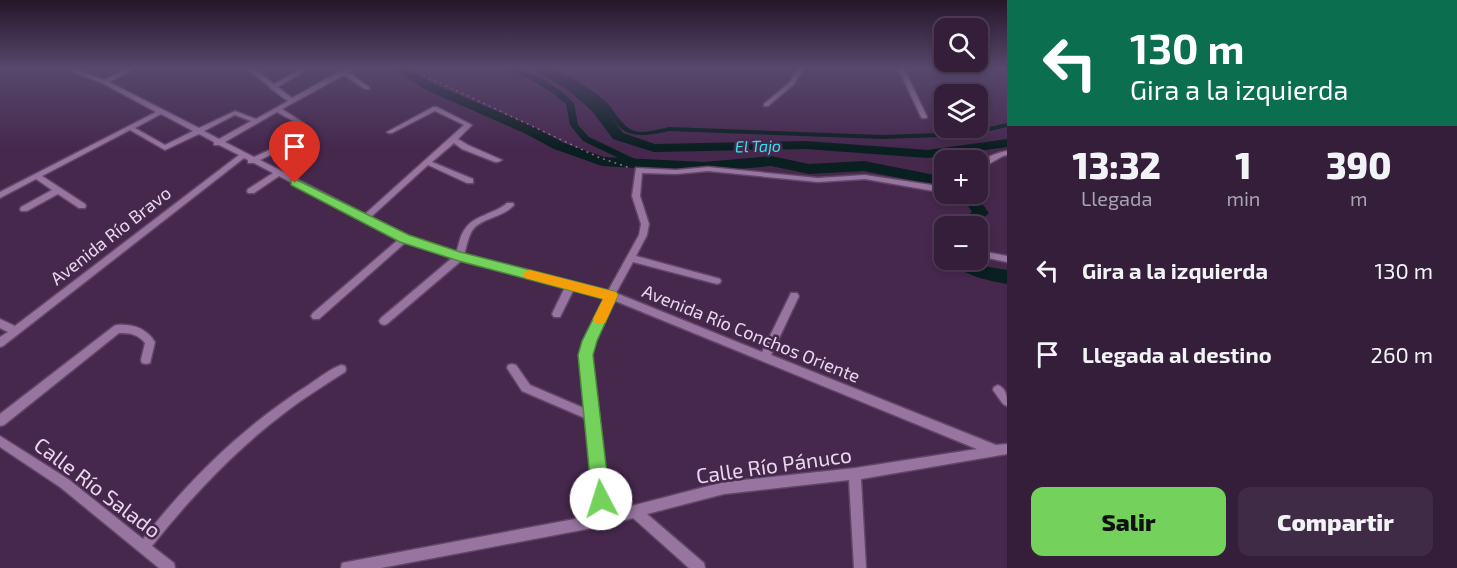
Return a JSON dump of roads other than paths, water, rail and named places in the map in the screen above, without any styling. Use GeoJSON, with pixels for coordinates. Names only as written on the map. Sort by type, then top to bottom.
{"type":"FeatureCollection","features":[{"type":"Feature","properties":{"kind":"street","name":"Avenida Río Conchos Oriente"},"geometry":{"type":"LineString","coordinates":[[127,95],[251,161],[405,238],[459,257],[611,295],[1001,450]]}},
{"type":"Feature","properties":{"kind":"street"},"geometry":{"type":"LineString","coordinates":[[283,95],[292,101]]}},
{"type":"Feature","properties":{"kind":"street"},"geometry":{"type":"LineString","coordinates":[[217,143],[304,95]]}},
{"type":"Feature","properties":{"kind":"street"},"geometry":{"type":"LineString","coordinates":[[766,105],[778,95]]}},
{"type":"Feature","properties":{"kind":"street"},"geometry":{"type":"LineString","coordinates":[[913,95],[924,117]]}},
{"type":"Feature","properties":{"kind":"street"},"geometry":{"type":"LineString","coordinates":[[364,218],[470,124],[435,108],[390,132]]}},
{"type":"Feature","properties":{"kind":"street"},"geometry":{"type":"LineString","coordinates":[[277,110],[302,124]]}},
{"type":"Feature","properties":{"kind":"street"},"geometry":{"type":"LineString","coordinates":[[0,195],[160,112]]}},
{"type":"Feature","properties":{"kind":"street"},"geometry":{"type":"LineString","coordinates":[[130,128],[165,148],[235,113],[256,121]]}},
{"type":"Feature","properties":{"kind":"street"},"geometry":{"type":"LineString","coordinates":[[251,161],[309,134]]}},
{"type":"Feature","properties":{"kind":"street"},"geometry":{"type":"LineString","coordinates":[[453,139],[465,147],[498,160]]}},
{"type":"Feature","properties":{"kind":"street"},"geometry":{"type":"LineString","coordinates":[[988,162],[1007,153]]}},
{"type":"Feature","properties":{"kind":"street","name":"Avenida Río Bravo"},"geometry":{"type":"LineString","coordinates":[[0,343],[242,156]]}},
{"type":"Feature","properties":{"kind":"street"},"geometry":{"type":"LineString","coordinates":[[427,162],[470,181]]}},
{"type":"Feature","properties":{"kind":"street"},"geometry":{"type":"LineString","coordinates":[[603,520],[586,355],[611,295],[644,235],[645,224],[636,196],[639,170],[676,172],[708,169],[818,180],[865,177],[934,188]]}},
{"type":"Feature","properties":{"kind":"street"},"geometry":{"type":"LineString","coordinates":[[251,191],[277,174]]}},
{"type":"Feature","properties":{"kind":"street"},"geometry":{"type":"LineString","coordinates":[[36,176],[82,206]]}},
{"type":"Feature","properties":{"kind":"street"},"geometry":{"type":"LineString","coordinates":[[24,209],[58,190]]}},
{"type":"Feature","properties":{"kind":"street"},"geometry":{"type":"LineString","coordinates":[[384,321],[459,257],[468,230],[476,222],[503,211],[510,205]]}},
{"type":"Feature","properties":{"kind":"street"},"geometry":{"type":"LineString","coordinates":[[316,316],[405,238]]}},
{"type":"Feature","properties":{"kind":"street"},"geometry":{"type":"LineString","coordinates":[[988,255],[1007,259]]}},
{"type":"Feature","properties":{"kind":"street"},"geometry":{"type":"LineString","coordinates":[[631,258],[717,281]]}},
{"type":"Feature","properties":{"kind":"street"},"geometry":{"type":"LineString","coordinates":[[557,314],[571,285]]}},
{"type":"Feature","properties":{"kind":"street"},"geometry":{"type":"LineString","coordinates":[[765,357],[794,296]]}},
{"type":"Feature","properties":{"kind":"street"},"geometry":{"type":"LineString","coordinates":[[0,323],[15,332]]}},
{"type":"Feature","properties":{"kind":"street"},"geometry":{"type":"LineString","coordinates":[[0,421],[117,329],[130,328],[146,334],[150,342],[146,360]]}},
{"type":"Feature","properties":{"kind":"street"},"geometry":{"type":"LineString","coordinates":[[512,368],[526,388],[594,417]]}},
{"type":"Feature","properties":{"kind":"street"},"geometry":{"type":"LineString","coordinates":[[144,547],[166,518],[193,489],[277,412],[340,369]]}},
{"type":"Feature","properties":{"kind":"street"},"geometry":{"type":"LineString","coordinates":[[998,390],[1007,401]]}},
{"type":"Feature","properties":{"kind":"street","name":"Calle Río Salado"},"geometry":{"type":"LineString","coordinates":[[0,441],[63,483],[169,568]]}},
{"type":"Feature","properties":{"kind":"street","name":"Calle Río Pánuco"},"geometry":{"type":"LineString","coordinates":[[347,568],[603,520],[724,488],[855,474],[1001,450]]}},
{"type":"Feature","properties":{"kind":"street"},"geometry":{"type":"LineString","coordinates":[[855,474],[860,568]]}},
{"type":"Feature","properties":{"kind":"street"},"geometry":{"type":"LineString","coordinates":[[635,512],[699,568]]}},
{"type":"Feature","properties":{"kind":"waterway"},"geometry":{"type":"LineString","coordinates":[[448,95],[529,130],[559,146],[602,161],[704,167],[771,161],[809,169],[864,166],[934,180]]}},
{"type":"Feature","properties":{"kind":"waterway"},"geometry":{"type":"LineString","coordinates":[[560,95],[570,103],[574,125],[586,139],[634,162]]}},
{"type":"Feature","properties":{"kind":"waterway","name":"El Tajo"},"geometry":{"type":"LineString","coordinates":[[581,95],[597,108],[618,136],[654,148],[806,145],[928,154],[1007,143]]}},
{"type":"Feature","properties":{"kind":"waterway"},"geometry":{"type":"LineString","coordinates":[[593,95],[623,127],[639,134],[669,129],[882,137],[968,134],[1007,125]]}},
{"type":"Feature","properties":{"kind":"waterway"},"geometry":{"type":"LineString","coordinates":[[974,204],[981,213],[977,216]]}},
{"type":"Feature","properties":{"kind":"waterway"},"geometry":{"type":"LineString","coordinates":[[979,270],[1007,277]]}}]}
